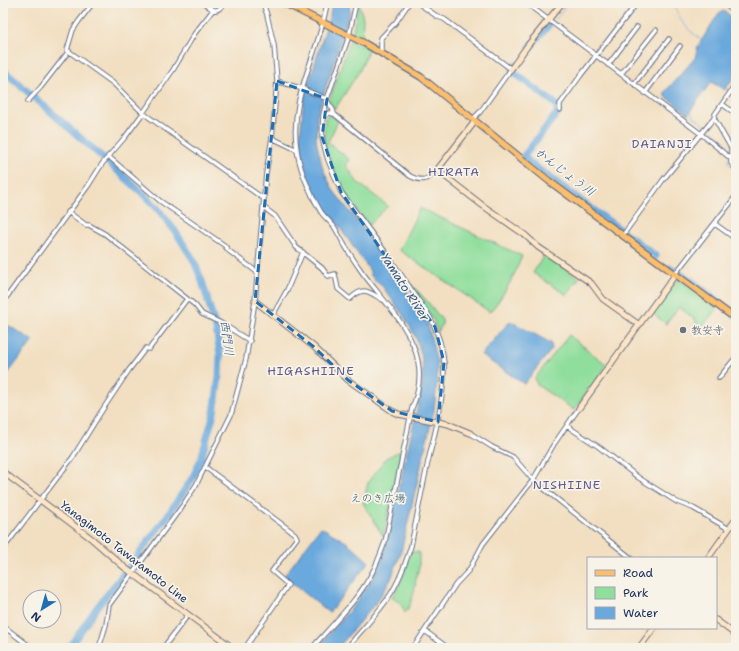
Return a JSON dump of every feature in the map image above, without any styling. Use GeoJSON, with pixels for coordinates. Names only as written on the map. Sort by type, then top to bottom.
{"type":"FeatureCollection","features":[{"type":"Feature","properties":{"kind":"main road"},"geometry":{"type":"LineString","coordinates":[[284,3],[381,52],[421,77],[549,181],[735,316]]}},
{"type":"Feature","properties":{"kind":"street"},"geometry":{"type":"LineString","coordinates":[[93,3],[73,30],[66,50],[113,84],[142,113],[264,199]]}},
{"type":"Feature","properties":{"kind":"street"},"geometry":{"type":"LineString","coordinates":[[204,3],[213,10]]}},
{"type":"Feature","properties":{"kind":"street"},"geometry":{"type":"LineString","coordinates":[[3,302],[88,186],[102,164],[126,136],[172,70],[195,33],[213,10],[220,9],[225,3]]}},
{"type":"Feature","properties":{"kind":"street"},"geometry":{"type":"LineString","coordinates":[[99,648],[106,625],[109,605],[183,505],[205,467],[231,415],[246,359],[255,301],[266,173],[272,138],[277,81],[274,45],[263,3]]}},
{"type":"Feature","properties":{"kind":"street"},"geometry":{"type":"LineString","coordinates":[[312,648],[366,584],[374,571],[385,542],[420,378],[414,347],[408,332],[322,213],[304,178],[297,150],[296,114],[302,89],[323,23],[327,3]]}},
{"type":"Feature","properties":{"kind":"street"},"geometry":{"type":"LineString","coordinates":[[347,648],[390,596],[406,562],[411,546],[437,422],[444,379],[444,362],[441,348],[435,327],[430,317],[389,257],[341,192],[324,146],[322,137],[326,99],[348,35],[356,3]]}},
{"type":"Feature","properties":{"kind":"street"},"geometry":{"type":"LineString","coordinates":[[381,52],[382,38],[396,22],[409,3]]}},
{"type":"Feature","properties":{"kind":"street"},"geometry":{"type":"LineString","coordinates":[[419,3],[438,17],[444,19],[510,69]]}},
{"type":"Feature","properties":{"kind":"street"},"geometry":{"type":"LineString","coordinates":[[526,3],[701,134],[730,158]]}},
{"type":"Feature","properties":{"kind":"street"},"geometry":{"type":"LineString","coordinates":[[277,81],[326,99],[334,111],[334,114],[410,176],[421,180],[430,178],[473,124],[473,119],[480,112],[510,69],[562,3]]}},
{"type":"Feature","properties":{"kind":"street"},"geometry":{"type":"LineString","coordinates":[[560,110],[560,104],[636,3]]}},
{"type":"Feature","properties":{"kind":"street"},"geometry":{"type":"LineString","coordinates":[[723,3],[736,13]]}},
{"type":"Feature","properties":{"kind":"street"},"geometry":{"type":"LineString","coordinates":[[608,65],[637,27]]}},
{"type":"Feature","properties":{"kind":"street"},"geometry":{"type":"LineString","coordinates":[[621,74],[656,30]]}},
{"type":"Feature","properties":{"kind":"street"},"geometry":{"type":"LineString","coordinates":[[634,84],[669,39]]}},
{"type":"Feature","properties":{"kind":"street"},"geometry":{"type":"LineString","coordinates":[[645,92],[680,46]]}},
{"type":"Feature","properties":{"kind":"street"},"geometry":{"type":"LineString","coordinates":[[29,100],[41,87],[68,51]]}},
{"type":"Feature","properties":{"kind":"street"},"geometry":{"type":"LineString","coordinates":[[624,234],[663,180],[714,118],[715,114],[736,84]]}},
{"type":"Feature","properties":{"kind":"street"},"geometry":{"type":"LineString","coordinates":[[722,104],[736,114]]}},
{"type":"Feature","properties":{"kind":"street"},"geometry":{"type":"LineString","coordinates":[[323,117],[329,113],[334,114]]}},
{"type":"Feature","properties":{"kind":"street"},"geometry":{"type":"LineString","coordinates":[[714,118],[730,148],[731,163],[736,170]]}},
{"type":"Feature","properties":{"kind":"street"},"geometry":{"type":"LineString","coordinates":[[272,138],[297,150]]}},
{"type":"Feature","properties":{"kind":"street"},"geometry":{"type":"LineString","coordinates":[[108,157],[160,201],[224,245],[229,252],[257,272]]}},
{"type":"Feature","properties":{"kind":"street"},"geometry":{"type":"LineString","coordinates":[[437,170],[482,205],[525,235],[538,247],[591,284],[603,299],[638,324]]}},
{"type":"Feature","properties":{"kind":"street"},"geometry":{"type":"LineString","coordinates":[[413,648],[456,584],[469,570],[483,544],[533,480],[554,444],[638,324],[736,196]]}},
{"type":"Feature","properties":{"kind":"street"},"geometry":{"type":"LineString","coordinates":[[264,206],[285,230],[289,239],[322,268],[328,276],[335,274],[338,289],[350,299],[358,291],[366,290],[386,301]]}},
{"type":"Feature","properties":{"kind":"street"},"geometry":{"type":"LineString","coordinates":[[68,212],[86,225],[89,225],[105,234],[195,305],[202,314],[221,323],[250,341]]}},
{"type":"Feature","properties":{"kind":"street"},"geometry":{"type":"LineString","coordinates":[[715,224],[736,239]]}},
{"type":"Feature","properties":{"kind":"street"},"geometry":{"type":"LineString","coordinates":[[273,315],[288,290],[303,252]]}},
{"type":"Feature","properties":{"kind":"street"},"geometry":{"type":"LineString","coordinates":[[3,549],[78,450],[129,370],[146,348],[149,349],[187,299]]}},
{"type":"Feature","properties":{"kind":"street"},"geometry":{"type":"LineString","coordinates":[[255,301],[314,347],[348,380],[392,411],[398,414],[457,427],[470,433],[492,447],[514,457],[533,480],[630,557]]}},
{"type":"Feature","properties":{"kind":"street"},"geometry":{"type":"LineString","coordinates":[[720,378],[736,356]]}},
{"type":"Feature","properties":{"kind":"street"},"geometry":{"type":"LineString","coordinates":[[567,426],[599,447],[640,478],[677,502],[693,508],[729,529]]}},
{"type":"Feature","properties":{"kind":"street"},"geometry":{"type":"LineString","coordinates":[[205,467],[295,534],[297,538],[272,572],[288,585],[245,648]]}},
{"type":"Feature","properties":{"kind":"street","name":"Yanagimoto Tawaramoto Line"},"geometry":{"type":"LineString","coordinates":[[3,472],[92,539],[124,567],[233,648]]}},
{"type":"Feature","properties":{"kind":"street"},"geometry":{"type":"LineString","coordinates":[[709,557],[736,519]]}},
{"type":"Feature","properties":{"kind":"street"},"geometry":{"type":"LineString","coordinates":[[163,648],[188,615]]}},
{"type":"Feature","properties":{"kind":"street"},"geometry":{"type":"LineString","coordinates":[[717,621],[736,635]]}},
{"type":"Feature","properties":{"kind":"street"},"geometry":{"type":"LineString","coordinates":[[3,626],[32,648]]}},
{"type":"Feature","properties":{"kind":"street"},"geometry":{"type":"LineString","coordinates":[[639,648],[653,629]]}},
{"type":"Feature","properties":{"kind":"street"},"geometry":{"type":"LineString","coordinates":[[425,631],[448,648]]}},
{"type":"Feature","properties":{"kind":"highlighted area"},"geometry":{"type":"Polygon","coordinates":[[[277,81],[327,99],[322,137],[341,192],[435,327],[444,362],[438,422],[392,411],[348,380],[314,347],[255,301],[277,81]]]}},
{"type":"Feature","properties":{"kind":"green space"},"geometry":{"type":"Polygon","coordinates":[[[359,3],[363,18],[362,40],[352,35],[359,3]]]}},
{"type":"Feature","properties":{"kind":"green space"},"geometry":{"type":"Polygon","coordinates":[[[350,40],[369,48],[360,70],[335,109],[329,102],[350,40]]]}},
{"type":"Feature","properties":{"kind":"green space"},"geometry":{"type":"Polygon","coordinates":[[[330,115],[338,121],[328,142],[350,160],[346,165],[357,182],[388,206],[369,225],[343,192],[329,158],[324,138],[325,118],[330,115]]]}},
{"type":"Feature","properties":{"kind":"green space"},"geometry":{"type":"Polygon","coordinates":[[[420,208],[522,256],[508,286],[490,312],[399,250],[420,208]]]}},
{"type":"Feature","properties":{"kind":"green space"},"geometry":{"type":"Polygon","coordinates":[[[544,255],[579,278],[567,295],[533,273],[544,255]]]}},
{"type":"Feature","properties":{"kind":"green space"},"geometry":{"type":"Polygon","coordinates":[[[406,279],[427,301],[442,320],[442,324],[438,332],[433,319],[406,279]]]}},
{"type":"Feature","properties":{"kind":"green space"},"geometry":{"type":"Polygon","coordinates":[[[678,279],[717,308],[699,331],[693,327],[697,321],[679,307],[666,324],[652,313],[678,279]]]}},
{"type":"Feature","properties":{"kind":"green space"},"geometry":{"type":"Polygon","coordinates":[[[569,335],[607,365],[574,410],[537,385],[535,378],[569,335]]]}},
{"type":"Feature","properties":{"kind":"green space","name":"えのき広場"},"geometry":{"type":"Polygon","coordinates":[[[402,451],[383,536],[363,503],[368,483],[386,458],[402,451]]]}},
{"type":"Feature","properties":{"kind":"green space"},"geometry":{"type":"Polygon","coordinates":[[[410,552],[419,552],[419,568],[410,605],[405,613],[397,600],[392,598],[402,578],[410,552]]]}},
{"type":"Feature","properties":{"kind":"water"},"geometry":{"type":"Polygon","coordinates":[[[332,3],[349,3],[350,12],[317,115],[316,140],[323,169],[333,190],[361,226],[419,308],[428,325],[437,363],[437,383],[434,410],[401,552],[391,579],[374,606],[338,648],[317,648],[359,599],[360,592],[366,589],[379,565],[385,548],[422,387],[422,359],[420,349],[406,319],[380,283],[376,282],[370,274],[370,271],[338,225],[316,199],[303,166],[300,137],[304,98],[330,15],[332,3]]]}},
{"type":"Feature","properties":{"kind":"water"},"geometry":{"type":"Polygon","coordinates":[[[724,11],[736,20],[736,74],[725,90],[711,82],[688,114],[665,96],[665,92],[695,58],[698,46],[719,13],[724,11]]]}},
{"type":"Feature","properties":{"kind":"water"},"geometry":{"type":"Polygon","coordinates":[[[510,321],[551,343],[552,349],[524,384],[481,355],[510,321]]]}},
{"type":"Feature","properties":{"kind":"water"},"geometry":{"type":"Polygon","coordinates":[[[3,322],[33,341],[3,380],[3,322]]]}},
{"type":"Feature","properties":{"kind":"water"},"geometry":{"type":"Polygon","coordinates":[[[321,527],[348,543],[369,562],[329,613],[284,576],[321,527]]]}},
{"type":"Feature","properties":{"kind":"waterway","name":"かんじょう川"},"geometry":{"type":"LineString","coordinates":[[553,22],[567,3]]}},
{"type":"Feature","properties":{"kind":"waterway"},"geometry":{"type":"LineString","coordinates":[[674,3],[684,24],[701,40]]}},
{"type":"Feature","properties":{"kind":"waterway","name":"かんじょう川"},"geometry":{"type":"LineString","coordinates":[[530,47],[548,26]]}},
{"type":"Feature","properties":{"kind":"waterway","name":"かんじょう川"},"geometry":{"type":"LineString","coordinates":[[516,65],[512,71],[557,105],[558,112],[524,156],[529,162],[656,256]]}},
{"type":"Feature","properties":{"kind":"waterway","name":"西門川"},"geometry":{"type":"LineString","coordinates":[[3,70],[140,191],[158,209],[175,231],[193,259],[202,281],[216,328],[220,355],[219,377],[214,413],[201,459],[193,477],[168,515],[95,610],[69,648]]}},
{"type":"Feature","properties":{"kind":"waterway"},"geometry":{"type":"LineString","coordinates":[[691,109],[692,115],[706,126]]}},
{"type":"Feature","properties":{"kind":"waterway"},"geometry":{"type":"LineString","coordinates":[[708,128],[726,142]]}},
{"type":"Feature","properties":{"kind":"waterway"},"geometry":{"type":"LineString","coordinates":[[727,145],[730,153]]}},
{"type":"Feature","properties":{"kind":"waterway"},"geometry":{"type":"LineString","coordinates":[[729,158],[728,162],[730,164]]}},
{"type":"Feature","properties":{"kind":"waterway","name":"かんじょう川"},"geometry":{"type":"LineString","coordinates":[[670,268],[692,281],[736,315]]}},
{"type":"Feature","properties":{"kind":"place","name":"教安寺"},"geometry":{"type":"Point","coordinates":[683,330]}},
{"type":"Feature","properties":{"kind":"district","name":"DAIANJI"},"geometry":{"type":"Point","coordinates":[662,144]}},
{"type":"Feature","properties":{"kind":"district","name":"HIRATA"},"geometry":{"type":"Point","coordinates":[454,172]}},
{"type":"Feature","properties":{"kind":"district","name":"HIGASHIINE"},"geometry":{"type":"Point","coordinates":[311,371]}},
{"type":"Feature","properties":{"kind":"district","name":"NISHIINE"},"geometry":{"type":"Point","coordinates":[567,485]}},
{"type":"Feature","properties":{"kind":"water label","name":"Yamato River"},"geometry":{"type":"Point","coordinates":[405,287]}}]}
